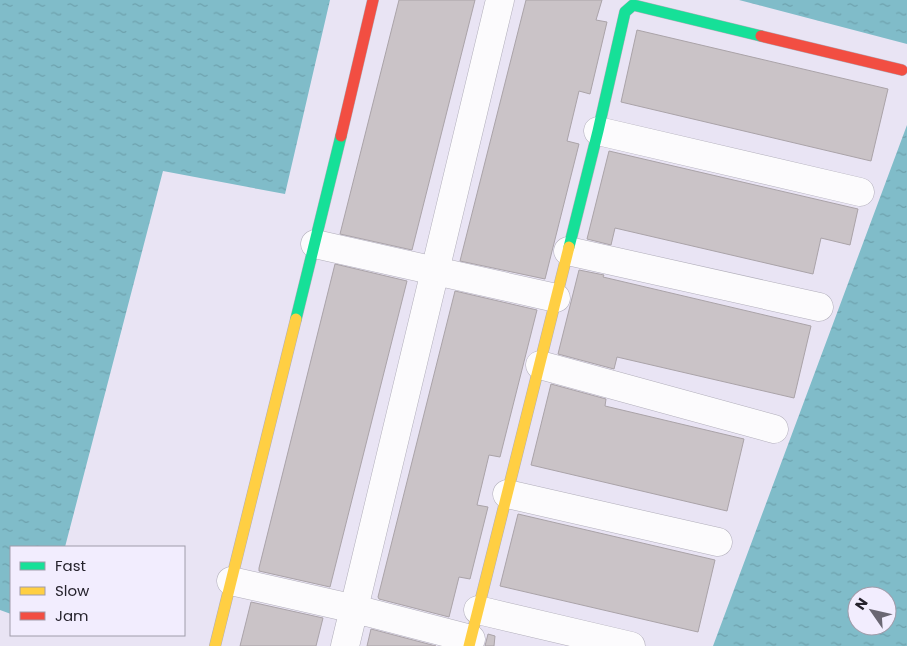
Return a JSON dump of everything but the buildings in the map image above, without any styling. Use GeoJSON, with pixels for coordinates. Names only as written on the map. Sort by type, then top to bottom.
{"type":"FeatureCollection","features":[{"type":"Feature","properties":{"kind":"street"},"geometry":{"type":"LineString","coordinates":[[215,646],[315,244],[373,0]]}},
{"type":"Feature","properties":{"kind":"street"},"geometry":{"type":"LineString","coordinates":[[345,646],[500,0]]}},
{"type":"Feature","properties":{"kind":"street"},"geometry":{"type":"LineString","coordinates":[[231,581],[355,609],[470,642],[598,131],[625,12],[633,5],[902,70]]}},
{"type":"Feature","properties":{"kind":"street"},"geometry":{"type":"LineString","coordinates":[[598,131],[860,192]]}},
{"type":"Feature","properties":{"kind":"street"},"geometry":{"type":"LineString","coordinates":[[315,244],[556,298]]}},
{"type":"Feature","properties":{"kind":"street"},"geometry":{"type":"LineString","coordinates":[[568,251],[819,307]]}},
{"type":"Feature","properties":{"kind":"street"},"geometry":{"type":"LineString","coordinates":[[540,365],[774,429]]}},
{"type":"Feature","properties":{"kind":"street"},"geometry":{"type":"LineString","coordinates":[[507,494],[718,542]]}},
{"type":"Feature","properties":{"kind":"street"},"geometry":{"type":"LineString","coordinates":[[478,610],[631,646]]}},
{"type":"Feature","properties":{"kind":"water"},"geometry":{"type":"Polygon","coordinates":[[[0,0],[330,0],[285,194],[163,171],[65,546],[10,546],[10,614],[0,610],[0,0]]]}},
{"type":"Feature","properties":{"kind":"water"},"geometry":{"type":"Polygon","coordinates":[[[739,0],[907,0],[907,44],[739,0]]]}},
{"type":"Feature","properties":{"kind":"water"},"geometry":{"type":"Polygon","coordinates":[[[907,125],[907,646],[713,646],[907,125]]]}},
{"type":"Feature","properties":{"kind":"traffic: fast"},"geometry":{"type":"LineString","coordinates":[[569,247],[625,12],[633,5],[761,36]]}},
{"type":"Feature","properties":{"kind":"traffic: fast"},"geometry":{"type":"LineString","coordinates":[[296,319],[341,136]]}},
{"type":"Feature","properties":{"kind":"traffic: slow"},"geometry":{"type":"LineString","coordinates":[[469,646],[569,247]]}},
{"type":"Feature","properties":{"kind":"traffic: slow"},"geometry":{"type":"LineString","coordinates":[[215,646],[296,319]]}},
{"type":"Feature","properties":{"kind":"traffic: jam"},"geometry":{"type":"LineString","coordinates":[[341,136],[373,0]]}},
{"type":"Feature","properties":{"kind":"traffic: jam"},"geometry":{"type":"LineString","coordinates":[[761,36],[902,70]]}}]}
